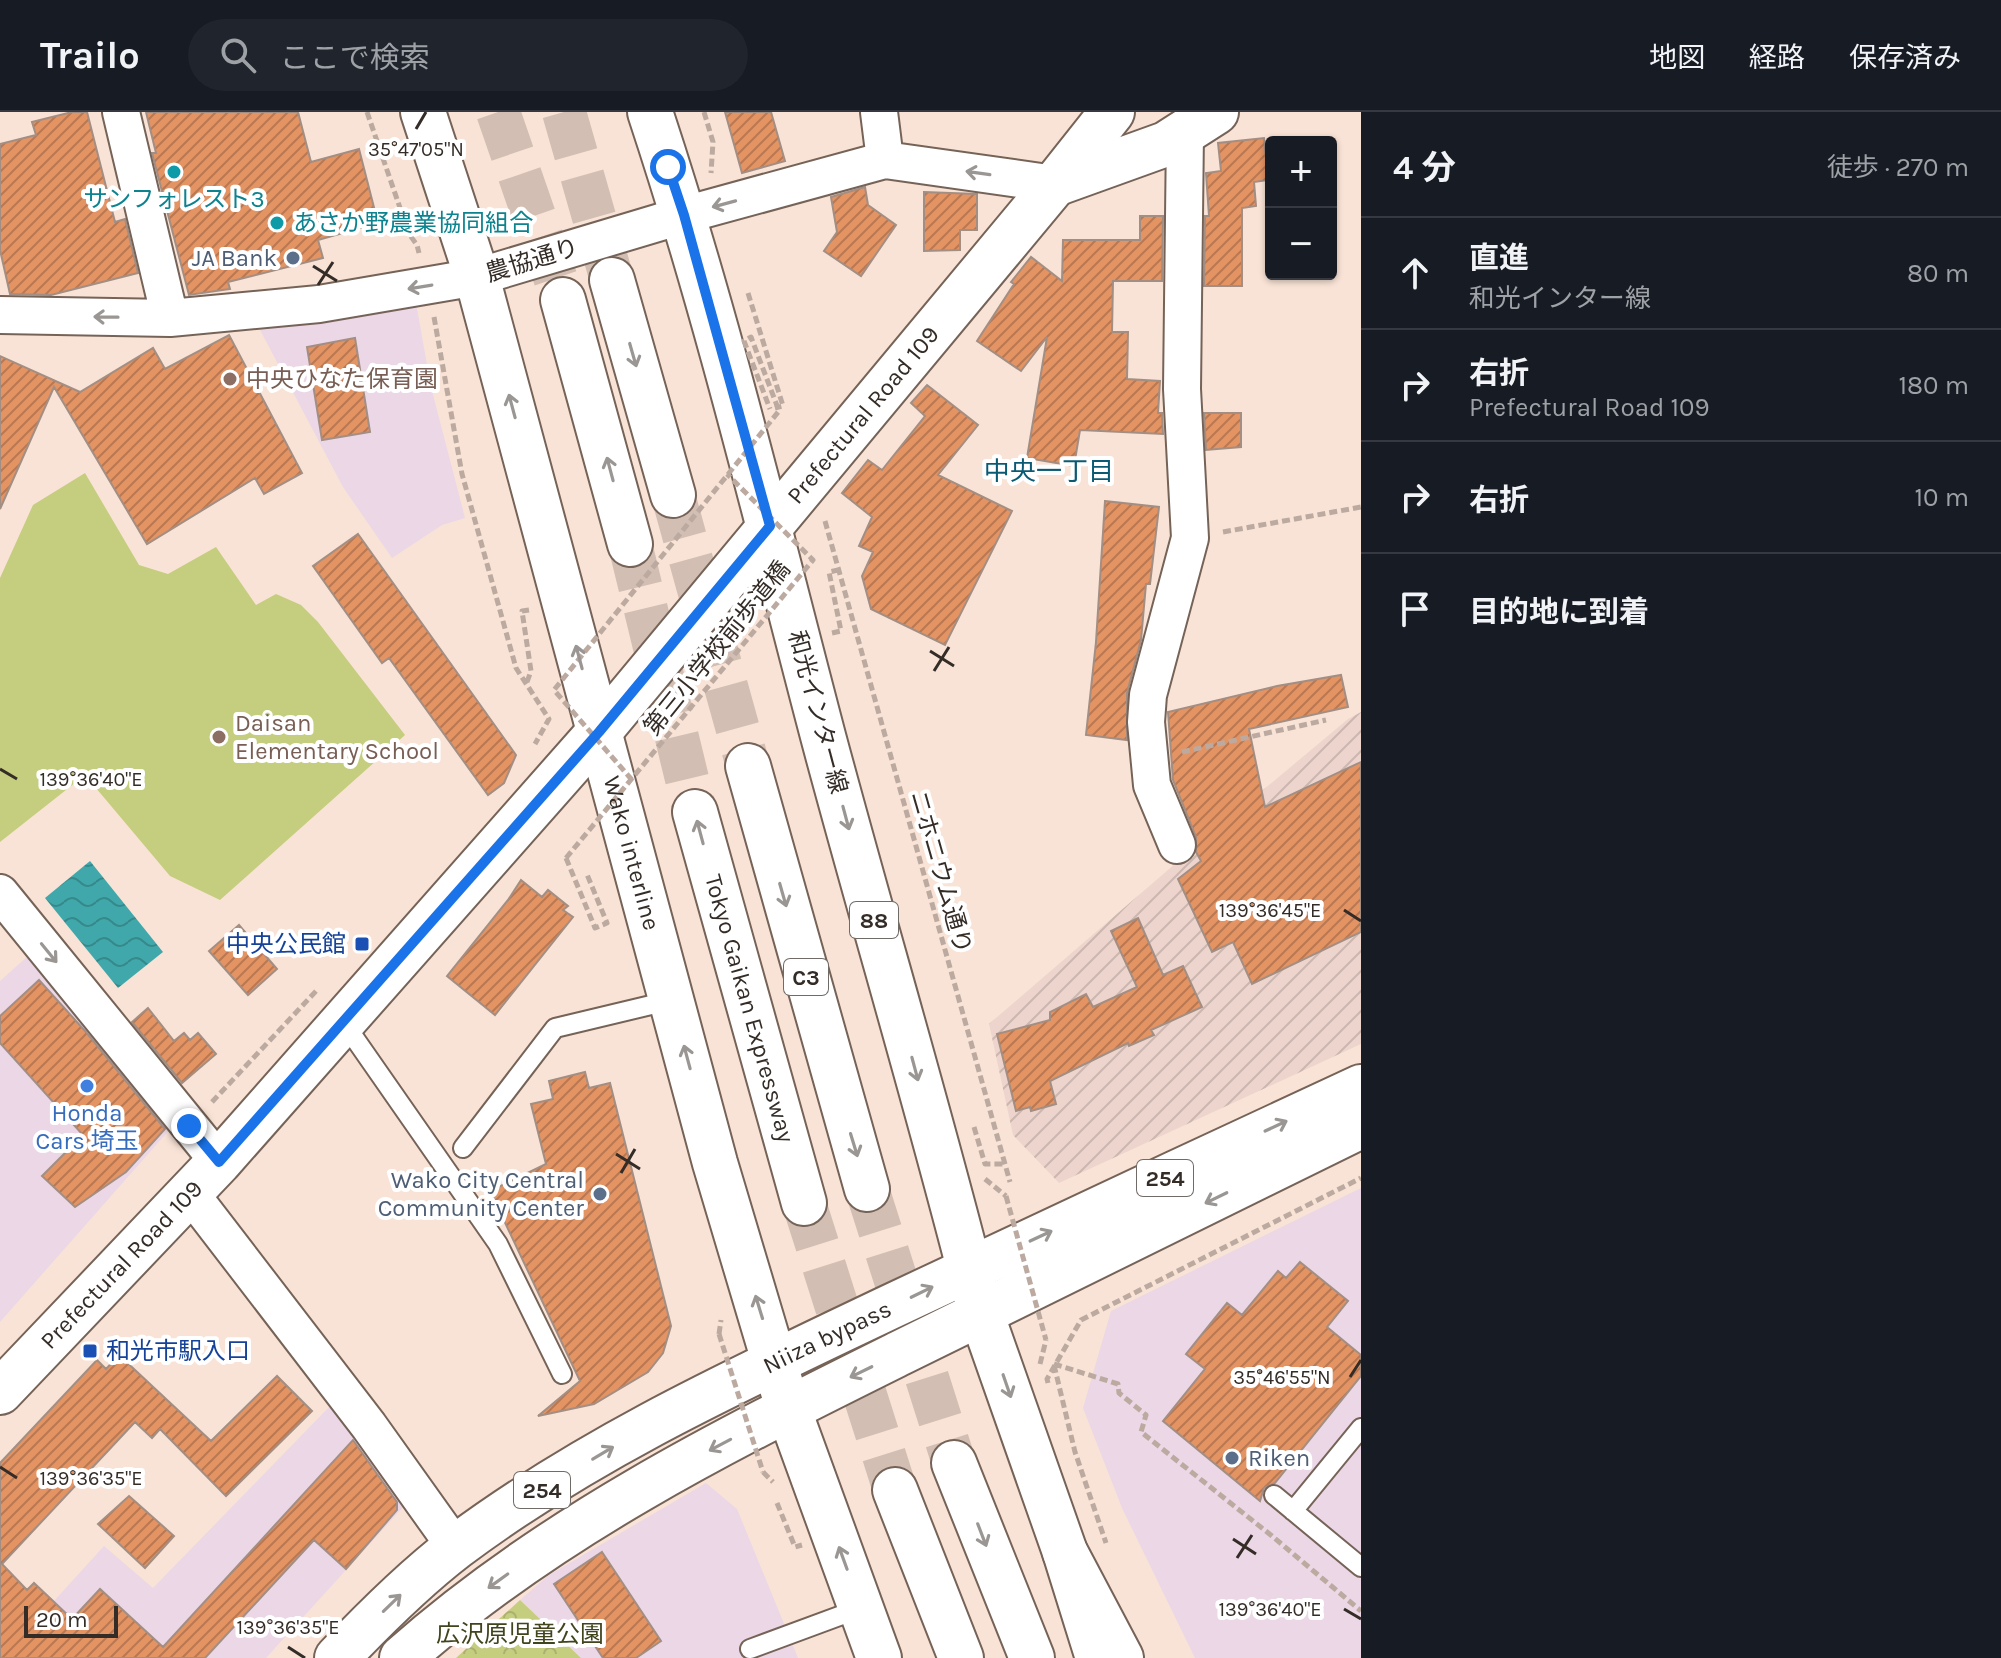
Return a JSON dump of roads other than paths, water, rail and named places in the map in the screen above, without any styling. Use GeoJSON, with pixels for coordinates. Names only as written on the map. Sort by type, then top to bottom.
{"type":"FeatureCollection","features":[{"type":"Feature","properties":{"kind":"main road","name":"Wako interline"},"geometry":{"type":"LineString","coordinates":[[423,112],[477,277],[715,1163],[788,1408],[879,1658]]}},
{"type":"Feature","properties":{"kind":"main road","name":"和光インター線"},"geometry":{"type":"LineString","coordinates":[[650,112],[699,200],[770,526],[824,737],[981,1313],[1065,1552]]}},
{"type":"Feature","properties":{"kind":"main road","name":"Prefectural Road 109"},"geometry":{"type":"LineString","coordinates":[[0,1392],[219,1162],[599,732],[1112,112]]}},
{"type":"Feature","properties":{"kind":"main road"},"geometry":{"type":"LineString","coordinates":[[1055,184],[1166,144],[1200,122]]}},
{"type":"Feature","properties":{"kind":"main road"},"geometry":{"type":"LineString","coordinates":[[612,280],[673,495]]}},
{"type":"Feature","properties":{"kind":"main road"},"geometry":{"type":"LineString","coordinates":[[563,300],[630,544]]}},
{"type":"Feature","properties":{"kind":"main road","name":"C3"},"geometry":{"type":"LineString","coordinates":[[748,766],[867,1189]]}},
{"type":"Feature","properties":{"kind":"main road","name":"Tokyo Gaikan Expressway"},"geometry":{"type":"LineString","coordinates":[[695,812],[804,1203]]}},
{"type":"Feature","properties":{"kind":"main road","name":"Niiza bypass"},"geometry":{"type":"LineString","coordinates":[[337,1658],[410,1586],[456,1548],[522,1502],[656,1422],[970,1269],[1361,1087]]}},
{"type":"Feature","properties":{"kind":"main road","name":"Niiza bypass"},"geometry":{"type":"LineString","coordinates":[[402,1658],[539,1551],[659,1476],[788,1408],[1361,1126]]}},
{"type":"Feature","properties":{"kind":"main road"},"geometry":{"type":"LineString","coordinates":[[954,1463],[1032,1658]]}},
{"type":"Feature","properties":{"kind":"main road"},"geometry":{"type":"LineString","coordinates":[[895,1490],[961,1658]]}},
{"type":"Feature","properties":{"kind":"main road"},"geometry":{"type":"LineString","coordinates":[[1065,1552],[1098,1658]]}},
{"type":"Feature","properties":{"kind":"main road"},"geometry":{"type":"LineString","coordinates":[[1065,1552],[1121,1658]]}},
{"type":"Feature","properties":{"kind":"street"},"geometry":{"type":"LineString","coordinates":[[121,112],[170,318]]}},
{"type":"Feature","properties":{"kind":"street"},"geometry":{"type":"LineString","coordinates":[[879,112],[885,160]]}},
{"type":"Feature","properties":{"kind":"street"},"geometry":{"type":"LineString","coordinates":[[1177,845],[1152,785],[1146,722],[1148,695],[1190,538],[1182,389],[1200,122]]}},
{"type":"Feature","properties":{"kind":"street","name":"農協通り"},"geometry":{"type":"LineString","coordinates":[[0,315],[170,318],[319,304],[477,277],[699,200],[885,160],[1055,184]]}},
{"type":"Feature","properties":{"kind":"street"},"geometry":{"type":"LineString","coordinates":[[0,893],[219,1162]]}},
{"type":"Feature","properties":{"kind":"street"},"geometry":{"type":"LineString","coordinates":[[190,1193],[369,1426],[456,1548]]}},
{"type":"Feature","properties":{"kind":"lane"},"geometry":{"type":"LineString","coordinates":[[463,1148],[555,1028],[672,1000]]}},
{"type":"Feature","properties":{"kind":"lane"},"geometry":{"type":"LineString","coordinates":[[344,1023],[498,1244],[562,1374]]}},
{"type":"Feature","properties":{"kind":"lane"},"geometry":{"type":"LineString","coordinates":[[1293,1511],[1361,1428]]}},
{"type":"Feature","properties":{"kind":"lane"},"geometry":{"type":"LineString","coordinates":[[1274,1495],[1361,1567]]}},
{"type":"Feature","properties":{"kind":"lane"},"geometry":{"type":"LineString","coordinates":[[750,1649],[861,1608]]}},
{"type":"Feature","properties":{"kind":"water"},"geometry":{"type":"Polygon","coordinates":[[[90,861],[163,952],[118,988],[45,898],[90,861]]]}},
{"type":"Feature","properties":{"kind":"tunnel"},"geometry":{"type":"LineString","coordinates":[[498,112],[563,300]]}},
{"type":"Feature","properties":{"kind":"tunnel"},"geometry":{"type":"LineString","coordinates":[[564,112],[612,280]]}},
{"type":"Feature","properties":{"kind":"tunnel"},"geometry":{"type":"LineString","coordinates":[[673,495],[748,766]]}},
{"type":"Feature","properties":{"kind":"tunnel"},"geometry":{"type":"LineString","coordinates":[[630,544],[695,812]]}},
{"type":"Feature","properties":{"kind":"tunnel"},"geometry":{"type":"LineString","coordinates":[[867,1189],[954,1463]]}},
{"type":"Feature","properties":{"kind":"tunnel"},"geometry":{"type":"LineString","coordinates":[[804,1203],[895,1490]]}},
{"type":"Feature","properties":{"kind":"place","name":"サンフォレスト3"},"geometry":{"type":"Point","coordinates":[174,172]}},
{"type":"Feature","properties":{"kind":"place","name":"あさか野農業協同組合"},"geometry":{"type":"Point","coordinates":[277,223]}},
{"type":"Feature","properties":{"kind":"place","name":"JA Bank"},"geometry":{"type":"Point","coordinates":[293,258]}},
{"type":"Feature","properties":{"kind":"place","name":"中央ひなた保育園"},"geometry":{"type":"Point","coordinates":[230,379]}},
{"type":"Feature","properties":{"kind":"place","name":"Daisan Elementary School"},"geometry":{"type":"Point","coordinates":[219,737]}},
{"type":"Feature","properties":{"kind":"place","name":"中央公民館"},"geometry":{"type":"Point","coordinates":[362,944]}},
{"type":"Feature","properties":{"kind":"place","name":"Honda Cars 埼玉"},"geometry":{"type":"Point","coordinates":[87,1086]}},
{"type":"Feature","properties":{"kind":"place","name":"Wako City Central Community Center"},"geometry":{"type":"Point","coordinates":[600,1194]}},
{"type":"Feature","properties":{"kind":"place","name":"和光市駅入口"},"geometry":{"type":"Point","coordinates":[90,1351]}},
{"type":"Feature","properties":{"kind":"place","name":"Riken"},"geometry":{"type":"Point","coordinates":[1232,1458]}},
{"type":"Feature","properties":{"kind":"district","name":"中央一丁目"},"geometry":{"type":"Point","coordinates":[1049,471]}},
{"type":"Feature","properties":{"kind":"park label","name":"広沢原児童公園"},"geometry":{"type":"Point","coordinates":[520,1634]}}]}
